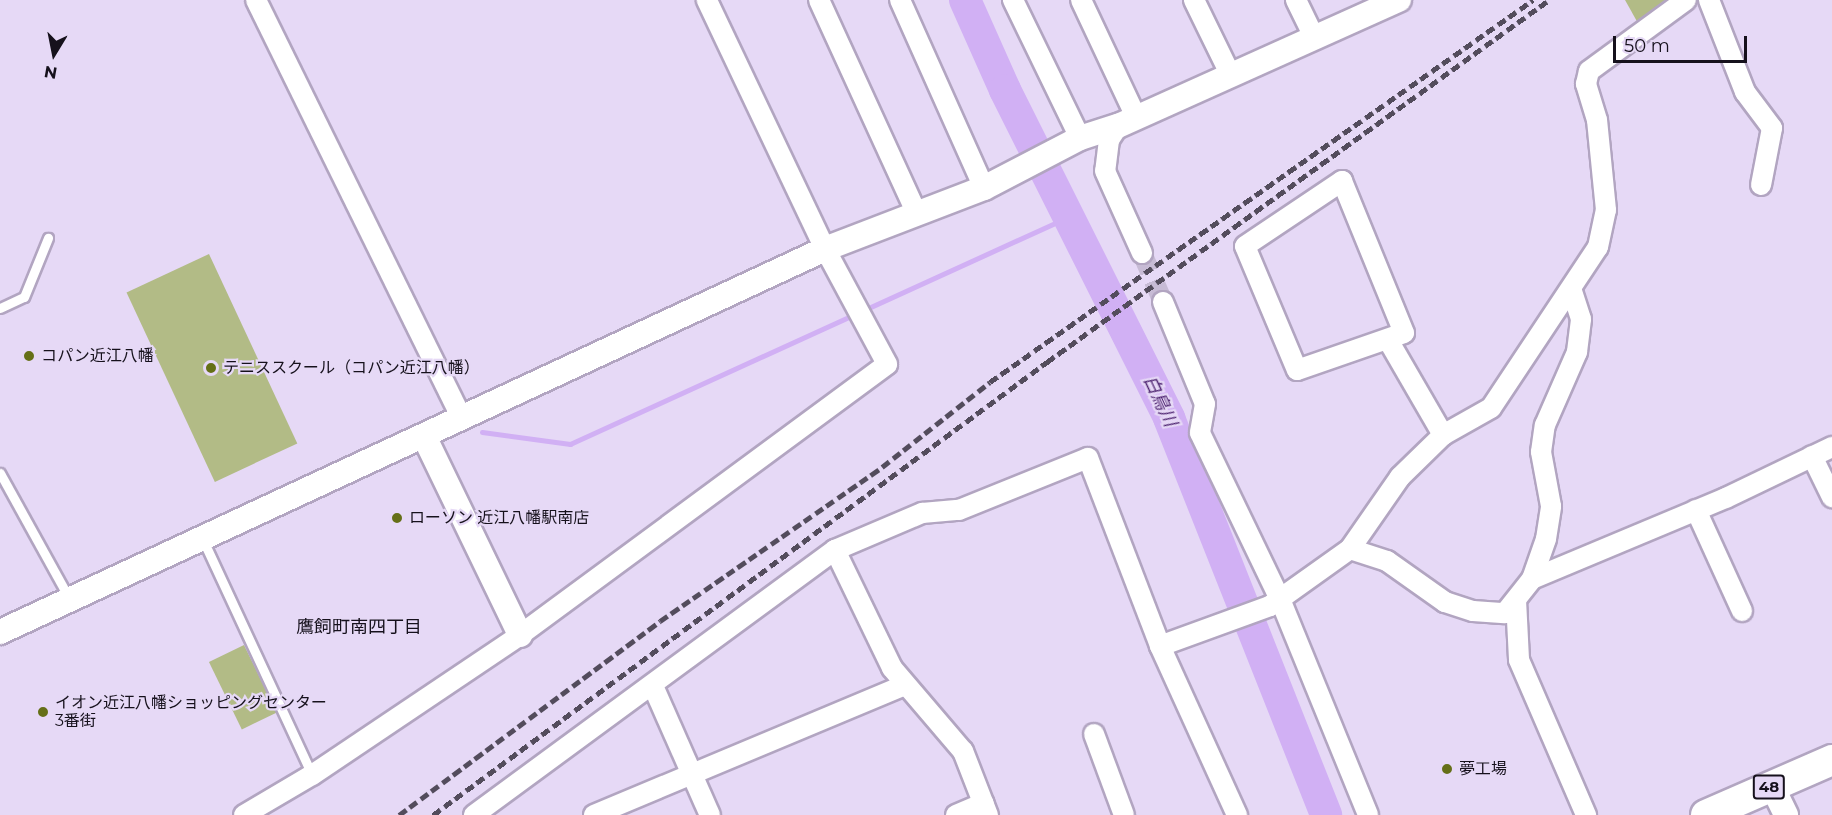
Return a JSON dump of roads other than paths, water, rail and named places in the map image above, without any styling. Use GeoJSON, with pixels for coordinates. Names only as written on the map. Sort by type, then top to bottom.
{"type":"FeatureCollection","features":[{"type":"Feature","properties":{"kind":"main road","name":"48"},"geometry":{"type":"LineString","coordinates":[[1706,815],[1832,760]]}},
{"type":"Feature","properties":{"kind":"street"},"geometry":{"type":"LineString","coordinates":[[255,0],[462,418]]}},
{"type":"Feature","properties":{"kind":"street"},"geometry":{"type":"LineString","coordinates":[[244,815],[312,775],[520,635],[887,364],[825,249],[707,0]]}},
{"type":"Feature","properties":{"kind":"street"},"geometry":{"type":"LineString","coordinates":[[819,0],[917,214]]}},
{"type":"Feature","properties":{"kind":"street"},"geometry":{"type":"LineString","coordinates":[[900,0],[984,188]]}},
{"type":"Feature","properties":{"kind":"street"},"geometry":{"type":"LineString","coordinates":[[1013,0],[1080,138]]}},
{"type":"Feature","properties":{"kind":"street"},"geometry":{"type":"LineString","coordinates":[[1080,0],[1127,122]]}},
{"type":"Feature","properties":{"kind":"street"},"geometry":{"type":"LineString","coordinates":[[1194,0],[1231,76]]}},
{"type":"Feature","properties":{"kind":"street"},"geometry":{"type":"LineString","coordinates":[[1296,0],[1315,39]]}},
{"type":"Feature","properties":{"kind":"street"},"geometry":{"type":"LineString","coordinates":[[0,632],[69,598],[203,540],[825,249],[984,188],[1080,138],[1127,122],[1399,0]]}},
{"type":"Feature","properties":{"kind":"street"},"geometry":{"type":"LineString","coordinates":[[1161,646],[1275,602],[1350,549],[1400,477],[1443,435],[1491,408],[1598,247],[1606,210],[1597,120],[1586,84],[1588,71],[1686,0]]}},
{"type":"Feature","properties":{"kind":"street"},"geometry":{"type":"LineString","coordinates":[[1709,0],[1745,92],[1772,128],[1761,185]]}},
{"type":"Feature","properties":{"kind":"street"},"geometry":{"type":"LineString","coordinates":[[1127,122],[1109,140],[1105,171],[1142,253]]}},
{"type":"Feature","properties":{"kind":"street"},"geometry":{"type":"LineString","coordinates":[[1342,181],[1404,333],[1388,340],[1297,370],[1245,246],[1342,181]]}},
{"type":"Feature","properties":{"kind":"street"},"geometry":{"type":"LineString","coordinates":[[1350,549],[1387,561],[1445,602],[1473,611],[1505,613],[1532,579],[1546,539],[1551,506],[1541,452],[1545,425],[1576,352],[1581,319],[1571,289]]}},
{"type":"Feature","properties":{"kind":"street"},"geometry":{"type":"LineString","coordinates":[[1163,302],[1205,404],[1200,433],[1368,815]]}},
{"type":"Feature","properties":{"kind":"street"},"geometry":{"type":"LineString","coordinates":[[1388,340],[1443,435]]}},
{"type":"Feature","properties":{"kind":"street"},"geometry":{"type":"LineString","coordinates":[[424,436],[520,635]]}},
{"type":"Feature","properties":{"kind":"street"},"geometry":{"type":"LineString","coordinates":[[1532,579],[1696,510],[1832,447]]}},
{"type":"Feature","properties":{"kind":"street"},"geometry":{"type":"LineString","coordinates":[[1812,456],[1832,497]]}},
{"type":"Feature","properties":{"kind":"street"},"geometry":{"type":"LineString","coordinates":[[474,815],[653,686],[835,550],[922,513],[960,510],[1088,458],[1161,646],[1237,815]]}},
{"type":"Feature","properties":{"kind":"street"},"geometry":{"type":"LineString","coordinates":[[1696,510],[1742,611]]}},
{"type":"Feature","properties":{"kind":"street"},"geometry":{"type":"LineString","coordinates":[[835,550],[892,668],[963,752],[986,809],[956,815]]}},
{"type":"Feature","properties":{"kind":"street"},"geometry":{"type":"LineString","coordinates":[[1516,600],[1519,660],[1586,815]]}},
{"type":"Feature","properties":{"kind":"street"},"geometry":{"type":"LineString","coordinates":[[594,815],[905,685]]}},
{"type":"Feature","properties":{"kind":"street"},"geometry":{"type":"LineString","coordinates":[[653,686],[710,815]]}},
{"type":"Feature","properties":{"kind":"street"},"geometry":{"type":"LineString","coordinates":[[1094,734],[1124,815]]}},
{"type":"Feature","properties":{"kind":"street"},"geometry":{"type":"LineString","coordinates":[[1772,786],[1786,815]]}},
{"type":"Feature","properties":{"kind":"lane"},"geometry":{"type":"LineString","coordinates":[[0,308],[24,297],[48,238]]}},
{"type":"Feature","properties":{"kind":"lane"},"geometry":{"type":"LineString","coordinates":[[0,473],[69,598]]}},
{"type":"Feature","properties":{"kind":"lane"},"geometry":{"type":"LineString","coordinates":[[203,540],[312,775]]}},
{"type":"Feature","properties":{"kind":"waterway","name":"白鳥川"},"geometry":{"type":"LineString","coordinates":[[965,0],[1005,90],[1169,418],[1326,815]]}},
{"type":"Feature","properties":{"kind":"waterway"},"geometry":{"type":"LineString","coordinates":[[482,432],[570,444],[1068,217]]}},
{"type":"Feature","properties":{"kind":"tunnel"},"geometry":{"type":"LineString","coordinates":[[1142,253],[1163,302]]}},
{"type":"Feature","properties":{"kind":"railway"},"geometry":{"type":"LineString","coordinates":[[399,815],[660,621],[882,467],[990,382],[1533,0]]}},
{"type":"Feature","properties":{"kind":"railway"},"geometry":{"type":"LineString","coordinates":[[433,815],[1047,362],[1549,0]]}},
{"type":"Feature","properties":{"kind":"place","name":"コパン近江八幡"},"geometry":{"type":"Point","coordinates":[29,356]}},
{"type":"Feature","properties":{"kind":"place","name":"テニススクール（コパン近江八幡）"},"geometry":{"type":"Point","coordinates":[211,368]}},
{"type":"Feature","properties":{"kind":"place","name":"ローソン 近江八幡駅南店"},"geometry":{"type":"Point","coordinates":[397,518]}},
{"type":"Feature","properties":{"kind":"place","name":"イオン近江八幡ショッピングセンター 3番街"},"geometry":{"type":"Point","coordinates":[43,712]}},
{"type":"Feature","properties":{"kind":"place","name":"夢工場"},"geometry":{"type":"Point","coordinates":[1447,769]}},
{"type":"Feature","properties":{"kind":"district","name":"鷹飼町南四丁目"},"geometry":{"type":"Point","coordinates":[359,627]}}]}
